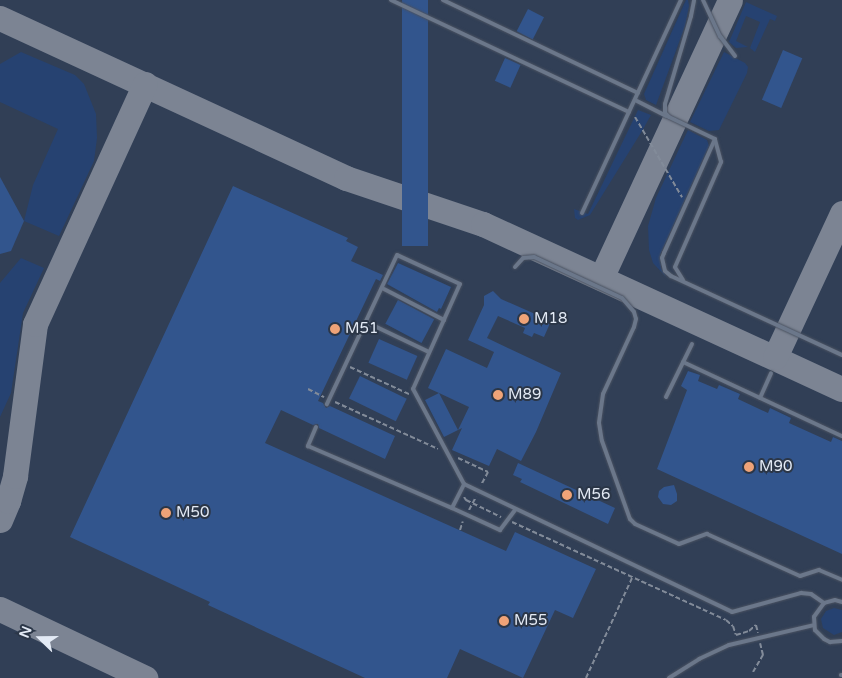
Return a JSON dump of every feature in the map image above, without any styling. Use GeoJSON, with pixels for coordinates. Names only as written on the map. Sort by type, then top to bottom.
{"type":"FeatureCollection","features":[{"type":"Feature","properties":{"kind":"lane"},"geometry":{"type":"LineString","coordinates":[[391,0],[629,112]]}},
{"type":"Feature","properties":{"kind":"lane"},"geometry":{"type":"LineString","coordinates":[[443,0],[638,93]]}},
{"type":"Feature","properties":{"kind":"lane"},"geometry":{"type":"LineString","coordinates":[[582,213],[681,0]]}},
{"type":"Feature","properties":{"kind":"lane"},"geometry":{"type":"LineString","coordinates":[[668,117],[665,113],[665,104],[694,0]]}},
{"type":"Feature","properties":{"kind":"lane"},"geometry":{"type":"LineString","coordinates":[[704,0],[720,36],[736,56]]}},
{"type":"Feature","properties":{"kind":"lane"},"geometry":{"type":"LineString","coordinates":[[635,100],[715,139]]}},
{"type":"Feature","properties":{"kind":"lane"},"geometry":{"type":"LineString","coordinates":[[715,139],[662,258],[665,271],[842,356]]}},
{"type":"Feature","properties":{"kind":"lane"},"geometry":{"type":"LineString","coordinates":[[685,282],[675,267],[720,169],[721,162],[715,139]]}},
{"type":"Feature","properties":{"kind":"lane"},"geometry":{"type":"LineString","coordinates":[[327,404],[397,255],[460,284],[413,389],[464,484],[514,510],[732,612],[801,593],[811,594],[824,603]]}},
{"type":"Feature","properties":{"kind":"lane"},"geometry":{"type":"LineString","coordinates":[[515,267],[523,258],[534,257],[622,298],[634,312],[636,319],[634,327],[601,402],[599,423],[602,441],[630,519],[635,524],[678,544],[685,543],[700,534],[707,534],[800,576],[819,570],[842,580]]}},
{"type":"Feature","properties":{"kind":"lane"},"geometry":{"type":"LineString","coordinates":[[382,288],[444,320]]}},
{"type":"Feature","properties":{"kind":"lane"},"geometry":{"type":"LineString","coordinates":[[366,322],[429,352]]}},
{"type":"Feature","properties":{"kind":"lane"},"geometry":{"type":"LineString","coordinates":[[666,397],[692,344]]}},
{"type":"Feature","properties":{"kind":"lane"},"geometry":{"type":"LineString","coordinates":[[683,362],[842,436]]}},
{"type":"Feature","properties":{"kind":"lane"},"geometry":{"type":"LineString","coordinates":[[760,398],[771,373]]}},
{"type":"Feature","properties":{"kind":"lane"},"geometry":{"type":"LineString","coordinates":[[316,427],[308,446],[500,530],[514,510]]}},
{"type":"Feature","properties":{"kind":"lane"},"geometry":{"type":"LineString","coordinates":[[452,508],[464,484]]}},
{"type":"Feature","properties":{"kind":"lane"},"geometry":{"type":"LineString","coordinates":[[842,600],[824,603],[816,612],[814,625],[819,635],[824,639],[830,642],[842,641]]}},
{"type":"Feature","properties":{"kind":"lane"},"geometry":{"type":"LineString","coordinates":[[669,678],[713,652],[759,636],[814,625]]}},
{"type":"Feature","properties":{"kind":"path"},"geometry":{"type":"LineString","coordinates":[[635,116],[686,204]]}},
{"type":"Feature","properties":{"kind":"path"},"geometry":{"type":"LineString","coordinates":[[346,365],[411,395],[413,400]]}},
{"type":"Feature","properties":{"kind":"path"},"geometry":{"type":"LineString","coordinates":[[435,442],[438,450],[488,472],[472,503]]}},
{"type":"Feature","properties":{"kind":"path"},"geometry":{"type":"LineString","coordinates":[[586,678],[632,577]]}},
{"type":"Feature","properties":{"kind":"path"},"geometry":{"type":"LineString","coordinates":[[753,672],[763,655],[756,625]]}},
{"type":"Feature","properties":{"kind":"shaded area"},"geometry":{"type":"Polygon","coordinates":[[[0,0],[842,0],[842,678],[0,678],[0,0]]]}},
{"type":"Feature","properties":{"kind":"shaded area"},"geometry":{"type":"Polygon","coordinates":[[[686,0],[688,0],[689,6],[685,26],[656,105],[646,100],[644,94],[686,0]]]}},
{"type":"Feature","properties":{"kind":"shaded area"},"geometry":{"type":"Polygon","coordinates":[[[746,2],[777,16],[775,21],[770,19],[755,52],[750,48],[760,22],[746,16],[736,41],[748,47],[736,48],[729,42],[746,2]]]}},
{"type":"Feature","properties":{"kind":"shaded area"},"geometry":{"type":"Polygon","coordinates":[[[21,52],[75,75],[84,84],[96,114],[97,138],[94,161],[59,236],[24,221],[33,185],[58,129],[0,102],[0,64],[21,52]]]}},
{"type":"Feature","properties":{"kind":"shaded area"},"geometry":{"type":"Polygon","coordinates":[[[724,52],[745,63],[748,67],[747,73],[719,130],[709,131],[690,122],[724,52]]]}},
{"type":"Feature","properties":{"kind":"shaded area"},"geometry":{"type":"Polygon","coordinates":[[[638,110],[651,115],[590,215],[578,220],[575,218],[574,209],[588,214],[638,110]]]}},
{"type":"Feature","properties":{"kind":"shaded area"},"geometry":{"type":"Polygon","coordinates":[[[688,130],[707,140],[709,146],[660,255],[661,268],[666,277],[653,263],[649,250],[648,226],[656,198],[688,130]]]}},
{"type":"Feature","properties":{"kind":"shaded area"},"geometry":{"type":"Polygon","coordinates":[[[21,258],[44,268],[23,313],[11,393],[0,417],[0,283],[21,258]]]}},
{"type":"Feature","properties":{"kind":"shaded area"},"geometry":{"type":"Polygon","coordinates":[[[834,608],[842,610],[842,632],[834,635],[823,628],[821,619],[826,611],[834,608]]]}},
{"type":"Feature","properties":{"kind":"building"},"geometry":{"type":"Polygon","coordinates":[[[402,0],[428,0],[428,246],[402,246],[402,0]]]}},
{"type":"Feature","properties":{"kind":"building"},"geometry":{"type":"Polygon","coordinates":[[[528,9],[544,17],[533,39],[517,31],[528,9]]]}},
{"type":"Feature","properties":{"kind":"building"},"geometry":{"type":"Polygon","coordinates":[[[783,50],[802,58],[781,108],[762,100],[783,50]]]}},
{"type":"Feature","properties":{"kind":"building"},"geometry":{"type":"Polygon","coordinates":[[[505,58],[521,65],[510,88],[495,81],[505,58]]]}},
{"type":"Feature","properties":{"kind":"building"},"geometry":{"type":"Polygon","coordinates":[[[0,177],[24,221],[11,251],[0,254],[0,177]]]}},
{"type":"Feature","properties":{"kind":"building"},"geometry":{"type":"Polygon","coordinates":[[[233,186],[348,238],[346,241],[358,247],[351,261],[383,275],[380,281],[376,279],[318,401],[323,403],[326,408],[330,406],[395,436],[385,459],[319,428],[318,424],[313,425],[281,410],[265,443],[506,551],[515,532],[596,569],[573,618],[555,610],[523,678],[460,649],[447,678],[365,678],[208,605],[210,602],[70,537],[233,186]]]}},
{"type":"Feature","properties":{"kind":"building"},"geometry":{"type":"Polygon","coordinates":[[[398,263],[451,287],[441,309],[439,308],[437,312],[387,284],[398,263]]]}},
{"type":"Feature","properties":{"kind":"building","name":"M89"},"geometry":{"type":"Polygon","coordinates":[[[493,291],[501,299],[551,321],[544,337],[534,333],[532,337],[523,333],[525,328],[498,316],[487,338],[561,373],[536,432],[521,461],[497,449],[489,466],[452,450],[462,428],[458,430],[469,407],[428,388],[446,349],[487,368],[494,352],[468,340],[484,305],[484,296],[493,291]]]}},
{"type":"Feature","properties":{"kind":"building"},"geometry":{"type":"Polygon","coordinates":[[[398,300],[434,319],[422,343],[385,324],[398,300]]]}},
{"type":"Feature","properties":{"kind":"building"},"geometry":{"type":"Polygon","coordinates":[[[379,339],[417,356],[407,380],[368,363],[379,339]]]}},
{"type":"Feature","properties":{"kind":"building","name":"M90"},"geometry":{"type":"Polygon","coordinates":[[[688,371],[700,375],[698,381],[717,389],[719,385],[740,394],[738,399],[768,413],[770,408],[791,418],[789,423],[831,442],[833,437],[842,441],[842,554],[657,469],[687,390],[681,386],[688,371]]]}},
{"type":"Feature","properties":{"kind":"building"},"geometry":{"type":"Polygon","coordinates":[[[360,376],[407,399],[396,421],[349,398],[360,376]]]}},
{"type":"Feature","properties":{"kind":"building","name":"M89"},"geometry":{"type":"Polygon","coordinates":[[[439,393],[458,430],[444,437],[425,400],[439,393]]]}},
{"type":"Feature","properties":{"kind":"building","name":"M56"},"geometry":{"type":"Polygon","coordinates":[[[518,463],[615,508],[608,524],[520,482],[522,479],[513,475],[518,463]]]}},
{"type":"Feature","properties":{"kind":"building"},"geometry":{"type":"Polygon","coordinates":[[[674,485],[677,501],[671,505],[663,504],[658,497],[659,491],[664,487],[674,485]]]}},
{"type":"Feature","properties":{"kind":"taxiway"},"geometry":{"type":"LineString","coordinates":[[601,278],[730,0]]}},
{"type":"Feature","properties":{"kind":"taxiway"},"geometry":{"type":"LineString","coordinates":[[0,18],[346,178],[483,224],[842,389]]}},
{"type":"Feature","properties":{"kind":"taxiway"},"geometry":{"type":"LineString","coordinates":[[0,520],[15,476],[35,324],[145,84]]}},
{"type":"Feature","properties":{"kind":"taxiway"},"geometry":{"type":"LineString","coordinates":[[775,357],[842,213]]}},
{"type":"Feature","properties":{"kind":"taxiway"},"geometry":{"type":"LineString","coordinates":[[0,609],[145,678]]}},
{"type":"Feature","properties":{"kind":"place","name":"M18"},"geometry":{"type":"Point","coordinates":[524,319]}},
{"type":"Feature","properties":{"kind":"place","name":"M51"},"geometry":{"type":"Point","coordinates":[335,329]}},
{"type":"Feature","properties":{"kind":"place","name":"M89"},"geometry":{"type":"Point","coordinates":[498,395]}},
{"type":"Feature","properties":{"kind":"place","name":"M90"},"geometry":{"type":"Point","coordinates":[749,467]}},
{"type":"Feature","properties":{"kind":"place","name":"M56"},"geometry":{"type":"Point","coordinates":[567,495]}},
{"type":"Feature","properties":{"kind":"place","name":"M50"},"geometry":{"type":"Point","coordinates":[166,513]}},
{"type":"Feature","properties":{"kind":"place","name":"M55"},"geometry":{"type":"Point","coordinates":[504,621]}}]}
